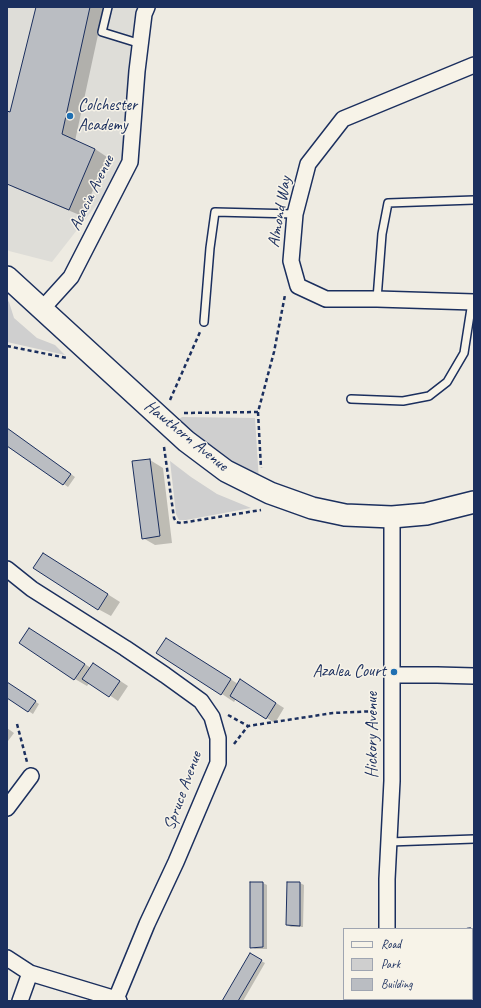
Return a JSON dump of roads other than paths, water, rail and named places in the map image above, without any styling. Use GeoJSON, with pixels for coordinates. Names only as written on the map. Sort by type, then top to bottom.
{"type":"FeatureCollection","features":[{"type":"Feature","properties":{"kind":"street","name":"Acacia Avenue"},"geometry":{"type":"LineString","coordinates":[[42,309],[71,277],[130,162],[144,14],[147,7]]}},
{"type":"Feature","properties":{"kind":"street","name":"Almond Way"},"geometry":{"type":"LineString","coordinates":[[473,302],[326,299],[298,286],[290,261],[295,214],[308,164],[343,119],[474,65]]}},
{"type":"Feature","properties":{"kind":"street","name":"Hawthorn Avenue"},"geometry":{"type":"LineString","coordinates":[[7,277],[160,414],[186,440],[226,470],[270,494],[312,508],[345,515],[392,517],[426,514],[474,502]]}},
{"type":"Feature","properties":{"kind":"street","name":"Hickory Avenue"},"geometry":{"type":"LineString","coordinates":[[388,928],[387,879],[392,781],[392,517]]}},
{"type":"Feature","properties":{"kind":"street","name":"Spruce Avenue"},"geometry":{"type":"LineString","coordinates":[[7,569],[32,589],[125,648],[201,700],[212,717],[218,738],[218,763],[181,849],[146,924],[117,1000]]}},
{"type":"Feature","properties":{"kind":"street"},"geometry":{"type":"LineString","coordinates":[[392,676],[474,676]]}},
{"type":"Feature","properties":{"kind":"street"},"geometry":{"type":"LineString","coordinates":[[7,808],[31,776]]}},
{"type":"Feature","properties":{"kind":"street"},"geometry":{"type":"LineString","coordinates":[[7,958],[30,973],[117,1000]]}},
{"type":"Feature","properties":{"kind":"street"},"geometry":{"type":"LineString","coordinates":[[20,1001],[30,973]]}},
{"type":"Feature","properties":{"kind":"lane"},"geometry":{"type":"LineString","coordinates":[[108,7],[102,32],[141,44]]}},
{"type":"Feature","properties":{"kind":"lane"},"geometry":{"type":"LineString","coordinates":[[377,299],[382,234],[388,203],[474,200]]}},
{"type":"Feature","properties":{"kind":"lane"},"geometry":{"type":"LineString","coordinates":[[204,322],[210,248],[215,212],[295,214]]}},
{"type":"Feature","properties":{"kind":"lane"},"geometry":{"type":"LineString","coordinates":[[351,399],[403,401],[429,396],[447,382],[464,353],[473,302]]}},
{"type":"Feature","properties":{"kind":"lane"},"geometry":{"type":"LineString","coordinates":[[389,842],[474,839]]}},
{"type":"Feature","properties":{"kind":"place","name":"Colchester Academy"},"geometry":{"type":"Point","coordinates":[70,116]}},
{"type":"Feature","properties":{"kind":"place","name":"Azalea Court"},"geometry":{"type":"Point","coordinates":[394,672]}}]}
